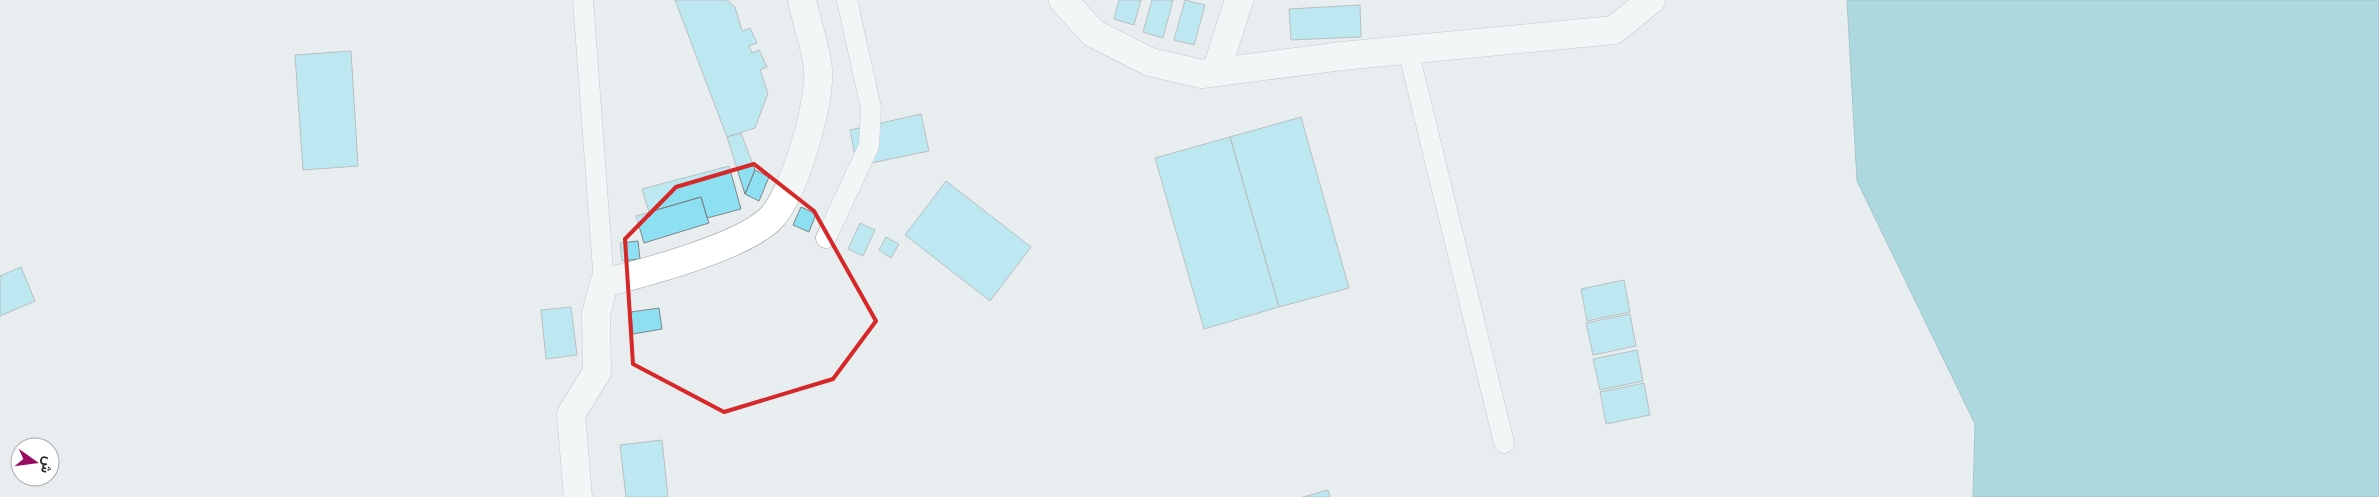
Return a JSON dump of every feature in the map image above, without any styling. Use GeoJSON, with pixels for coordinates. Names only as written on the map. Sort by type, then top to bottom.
{"type":"FeatureCollection","features":[{"type":"Feature","properties":{"kind":"street"},"geometry":{"type":"LineString","coordinates":[[578,497],[571,414],[597,372],[596,314],[604,283],[656,270],[748,235],[772,217],[789,191],[812,119],[818,70],[802,0]]}},
{"type":"Feature","properties":{"kind":"street"},"geometry":{"type":"LineString","coordinates":[[1063,0],[1092,33],[1150,62],[1202,74],[1342,56],[1614,30],[1651,0]]}},
{"type":"Feature","properties":{"kind":"street"},"geometry":{"type":"LineString","coordinates":[[1216,72],[1240,0]]}},
{"type":"Feature","properties":{"kind":"lane"},"geometry":{"type":"LineString","coordinates":[[583,0],[604,283]]}},
{"type":"Feature","properties":{"kind":"lane"},"geometry":{"type":"LineString","coordinates":[[826,238],[869,146],[871,108],[847,0]]}},
{"type":"Feature","properties":{"kind":"lane"},"geometry":{"type":"LineString","coordinates":[[1408,50],[1504,443]]}},
{"type":"Feature","properties":{"kind":"highlighted area"},"geometry":{"type":"Polygon","coordinates":[[[754,164],[814,211],[876,321],[833,379],[724,412],[633,364],[625,239],[676,187],[754,164]]]}},
{"type":"Feature","properties":{"kind":"water"},"geometry":{"type":"Polygon","coordinates":[[[1847,0],[2379,0],[2379,497],[1973,497],[1975,424],[1857,181],[1847,0]]]}},
{"type":"Feature","properties":{"kind":"building"},"geometry":{"type":"Polygon","coordinates":[[[675,0],[727,0],[735,7],[742,31],[750,28],[757,43],[749,46],[752,53],[759,50],[767,67],[760,70],[768,93],[755,128],[727,137],[675,0]]]}},
{"type":"Feature","properties":{"kind":"building"},"geometry":{"type":"Polygon","coordinates":[[[1119,0],[1141,0],[1134,25],[1114,19],[1119,0]]]}},
{"type":"Feature","properties":{"kind":"building"},"geometry":{"type":"Polygon","coordinates":[[[1152,0],[1173,0],[1163,38],[1143,32],[1152,0]]]}},
{"type":"Feature","properties":{"kind":"building"},"geometry":{"type":"Polygon","coordinates":[[[1185,0],[1205,5],[1194,45],[1174,40],[1185,0]]]}},
{"type":"Feature","properties":{"kind":"building"},"geometry":{"type":"Polygon","coordinates":[[[1360,5],[1361,37],[1291,40],[1289,9],[1360,5]]]}},
{"type":"Feature","properties":{"kind":"building"},"geometry":{"type":"Polygon","coordinates":[[[351,51],[358,166],[303,170],[295,55],[351,51]]]}},
{"type":"Feature","properties":{"kind":"building"},"geometry":{"type":"Polygon","coordinates":[[[921,114],[929,151],[857,166],[850,130],[921,114]]]}},
{"type":"Feature","properties":{"kind":"building"},"geometry":{"type":"Polygon","coordinates":[[[1301,117],[1349,288],[1279,307],[1230,137],[1301,117]]]}},
{"type":"Feature","properties":{"kind":"building"},"geometry":{"type":"Polygon","coordinates":[[[741,133],[755,170],[745,194],[727,137],[741,133]]]}},
{"type":"Feature","properties":{"kind":"building"},"geometry":{"type":"Polygon","coordinates":[[[1230,137],[1279,307],[1204,329],[1155,158],[1230,137]]]}},
{"type":"Feature","properties":{"kind":"building"},"geometry":{"type":"Polygon","coordinates":[[[729,166],[741,209],[707,218],[701,197],[649,212],[642,189],[729,166]]]}},
{"type":"Feature","properties":{"kind":"building"},"geometry":{"type":"Polygon","coordinates":[[[755,170],[769,177],[759,201],[745,194],[755,170]]]}},
{"type":"Feature","properties":{"kind":"building"},"geometry":{"type":"Polygon","coordinates":[[[946,181],[1031,247],[990,301],[905,235],[946,181]]]}},
{"type":"Feature","properties":{"kind":"building"},"geometry":{"type":"Polygon","coordinates":[[[701,197],[709,223],[644,243],[636,216],[701,197]]]}},
{"type":"Feature","properties":{"kind":"building"},"geometry":{"type":"Polygon","coordinates":[[[801,207],[816,214],[809,232],[793,225],[801,207]]]}},
{"type":"Feature","properties":{"kind":"building"},"geometry":{"type":"Polygon","coordinates":[[[860,223],[875,230],[863,256],[848,249],[860,223]]]}},
{"type":"Feature","properties":{"kind":"building"},"geometry":{"type":"Polygon","coordinates":[[[886,237],[899,244],[891,258],[879,250],[886,237]]]}},
{"type":"Feature","properties":{"kind":"building"},"geometry":{"type":"Polygon","coordinates":[[[638,241],[640,259],[622,261],[620,243],[638,241]]]}},
{"type":"Feature","properties":{"kind":"building"},"geometry":{"type":"Polygon","coordinates":[[[21,267],[35,301],[0,316],[0,276],[21,267]]]}},
{"type":"Feature","properties":{"kind":"building"},"geometry":{"type":"Polygon","coordinates":[[[1624,280],[1630,312],[1587,321],[1581,289],[1624,280]]]}},
{"type":"Feature","properties":{"kind":"building"},"geometry":{"type":"Polygon","coordinates":[[[571,307],[577,355],[546,359],[541,310],[571,307]]]}},
{"type":"Feature","properties":{"kind":"building"},"geometry":{"type":"Polygon","coordinates":[[[659,308],[662,329],[633,334],[631,312],[659,308]]]}},
{"type":"Feature","properties":{"kind":"building"},"geometry":{"type":"Polygon","coordinates":[[[1630,314],[1636,346],[1593,355],[1586,323],[1630,314]]]}},
{"type":"Feature","properties":{"kind":"building"},"geometry":{"type":"Polygon","coordinates":[[[1637,350],[1643,381],[1600,390],[1593,359],[1637,350]]]}},
{"type":"Feature","properties":{"kind":"building"},"geometry":{"type":"Polygon","coordinates":[[[1644,383],[1650,415],[1606,424],[1600,392],[1644,383]]]}},
{"type":"Feature","properties":{"kind":"building"},"geometry":{"type":"Polygon","coordinates":[[[662,440],[668,497],[626,497],[620,445],[662,440]]]}},
{"type":"Feature","properties":{"kind":"building"},"geometry":{"type":"Polygon","coordinates":[[[1328,490],[1330,497],[1303,497],[1328,490]]]}}]}
